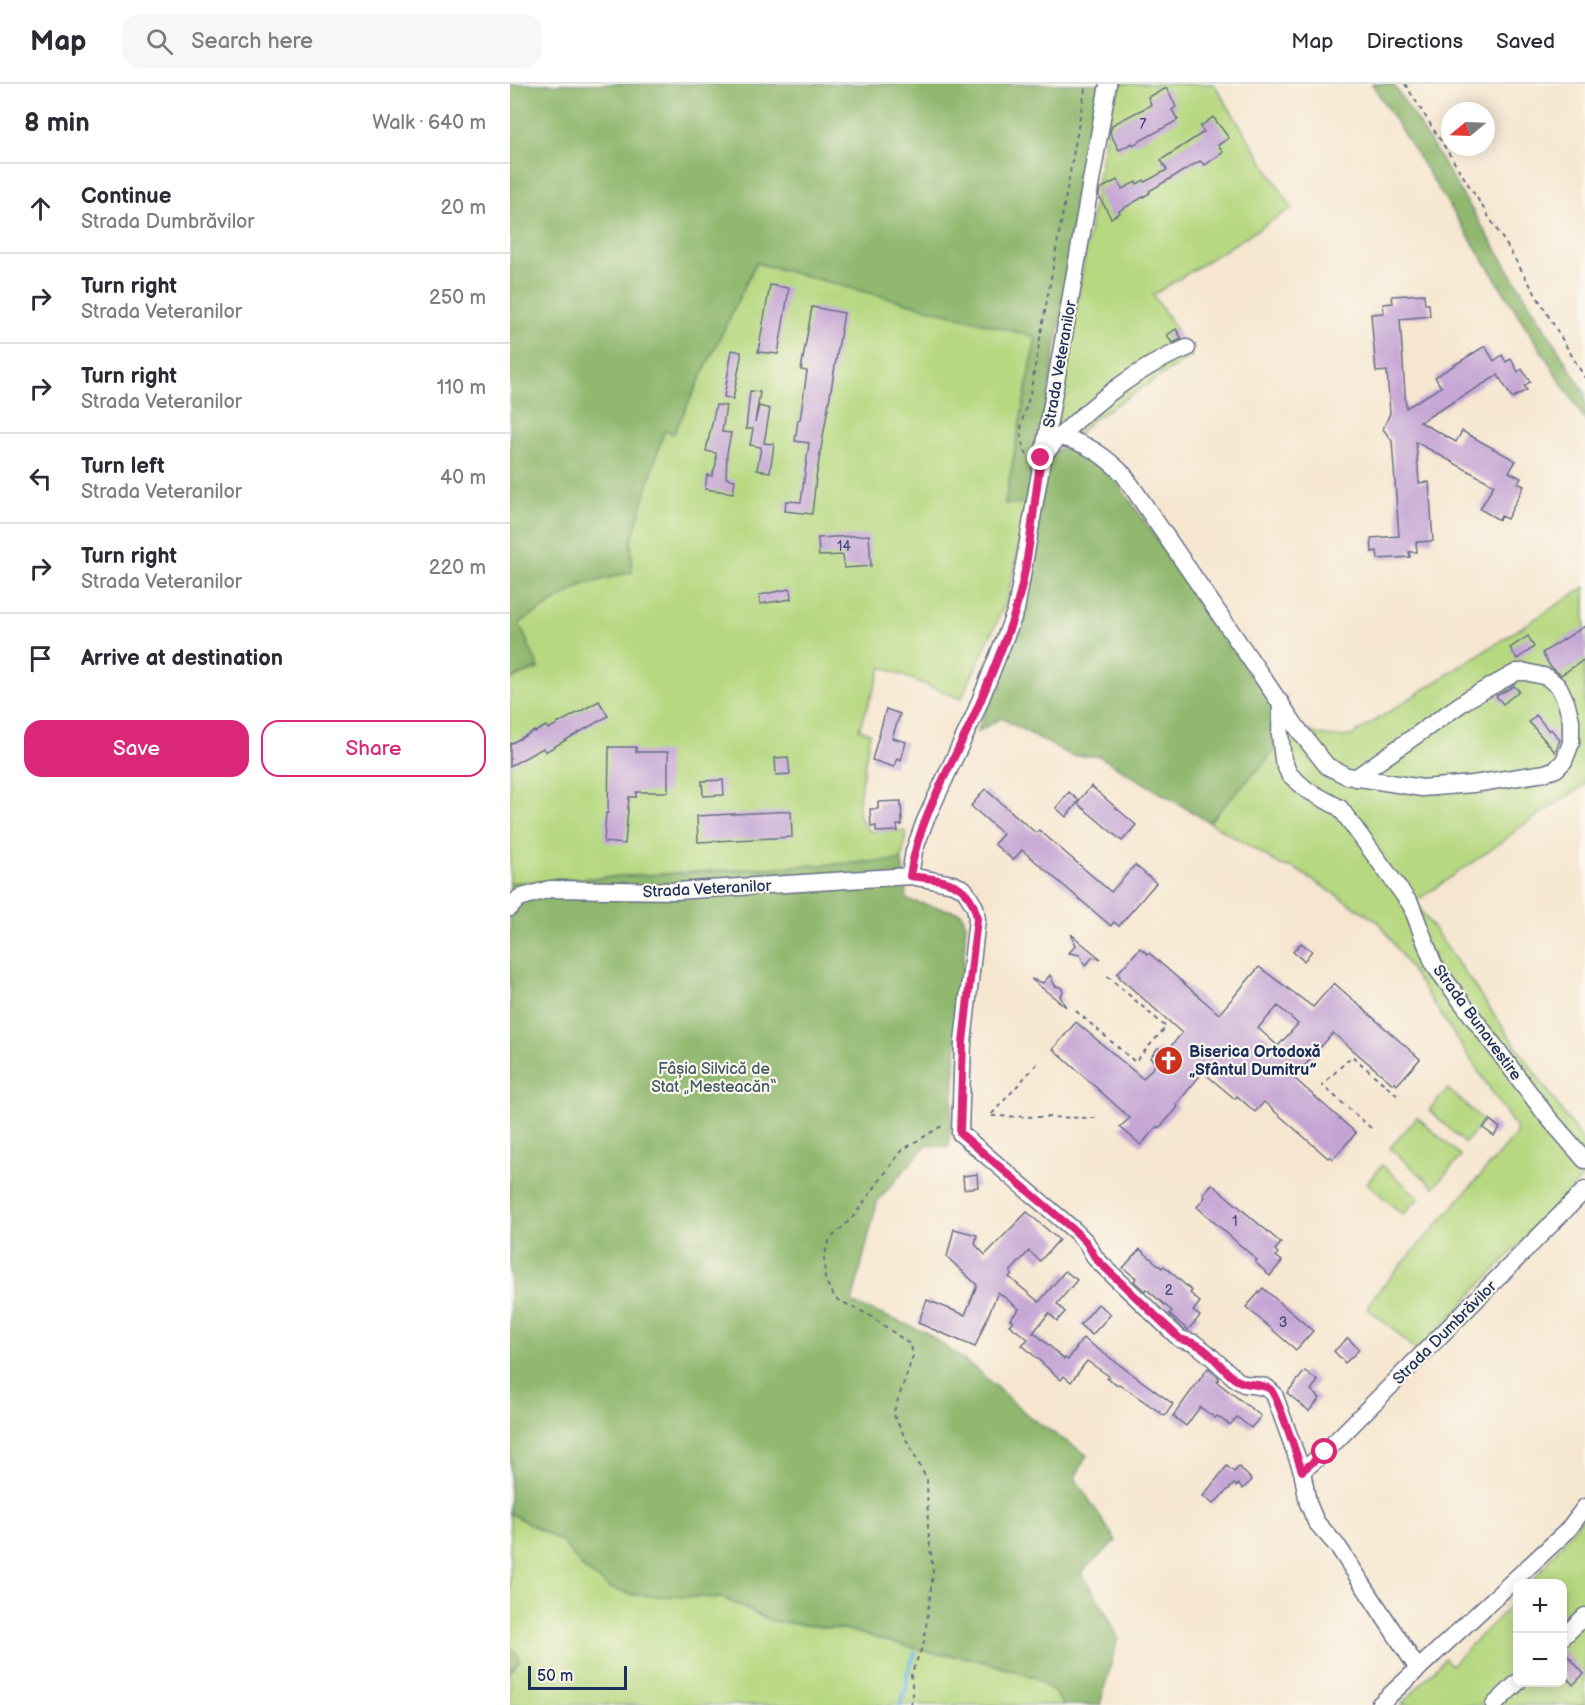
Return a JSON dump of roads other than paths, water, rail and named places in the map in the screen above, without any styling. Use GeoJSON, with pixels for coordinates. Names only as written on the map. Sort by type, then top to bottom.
{"type":"FeatureCollection","features":[{"type":"Feature","properties":{"kind":"street","name":"Strada Veteranilor"},"geometry":{"type":"LineString","coordinates":[[910,876],[912,861],[925,821],[974,716],[1016,610],[1034,512],[1035,460],[1108,84]]}},
{"type":"Feature","properties":{"kind":"street"},"geometry":{"type":"LineString","coordinates":[[1035,460],[1108,394],[1134,375],[1167,356],[1187,348]]}},
{"type":"Feature","properties":{"kind":"street"},"geometry":{"type":"LineString","coordinates":[[1059,437],[1073,439],[1090,447],[1124,475],[1281,703],[1327,766],[1337,772],[1355,778],[1422,788],[1473,784],[1545,773],[1556,769],[1564,761],[1571,743],[1571,720],[1566,702],[1559,687],[1547,677],[1517,672],[1468,699],[1355,778]]}},
{"type":"Feature","properties":{"kind":"street","name":"Strada Bunavestire"},"geometry":{"type":"LineString","coordinates":[[1281,703],[1282,760],[1289,774],[1306,790],[1340,808],[1411,904],[1434,965],[1546,1115],[1585,1160]]}},
{"type":"Feature","properties":{"kind":"street","name":"Strada Veteranilor"},"geometry":{"type":"LineString","coordinates":[[510,908],[519,898],[550,889],[676,891],[910,876],[953,884],[964,889],[975,907],[977,919],[963,1042],[960,1133],[1075,1231],[1086,1242],[1096,1259],[1180,1339],[1194,1343],[1237,1380],[1271,1390],[1279,1403],[1302,1471]]}},
{"type":"Feature","properties":{"kind":"street","name":"Strada Dumbrăvilor"},"geometry":{"type":"LineString","coordinates":[[1302,1471],[1325,1452],[1585,1190]]}},
{"type":"Feature","properties":{"kind":"street"},"geometry":{"type":"LineString","coordinates":[[1302,1471],[1308,1503],[1316,1522],[1339,1548],[1418,1669]]}},
{"type":"Feature","properties":{"kind":"street"},"geometry":{"type":"LineString","coordinates":[[1379,1705],[1567,1531],[1585,1507]]}},
{"type":"Feature","properties":{"kind":"street"},"geometry":{"type":"LineString","coordinates":[[1567,1634],[1585,1616]]}},
{"type":"Feature","properties":{"kind":"street"},"geometry":{"type":"LineString","coordinates":[[1494,1705],[1513,1687]]}},
{"type":"Feature","properties":{"kind":"waterway"},"geometry":{"type":"LineString","coordinates":[[900,1705],[915,1653]]}},
{"type":"Feature","properties":{"kind":"place","name":"Biserica Ortodoxă „Sfântul Dumitru”"},"geometry":{"type":"Point","coordinates":[1168,1060]}},
{"type":"Feature","properties":{"kind":"park label","name":"Fâșia Silvică de Stat „Mesteacăn“"},"geometry":{"type":"Point","coordinates":[714,1077]}}]}
